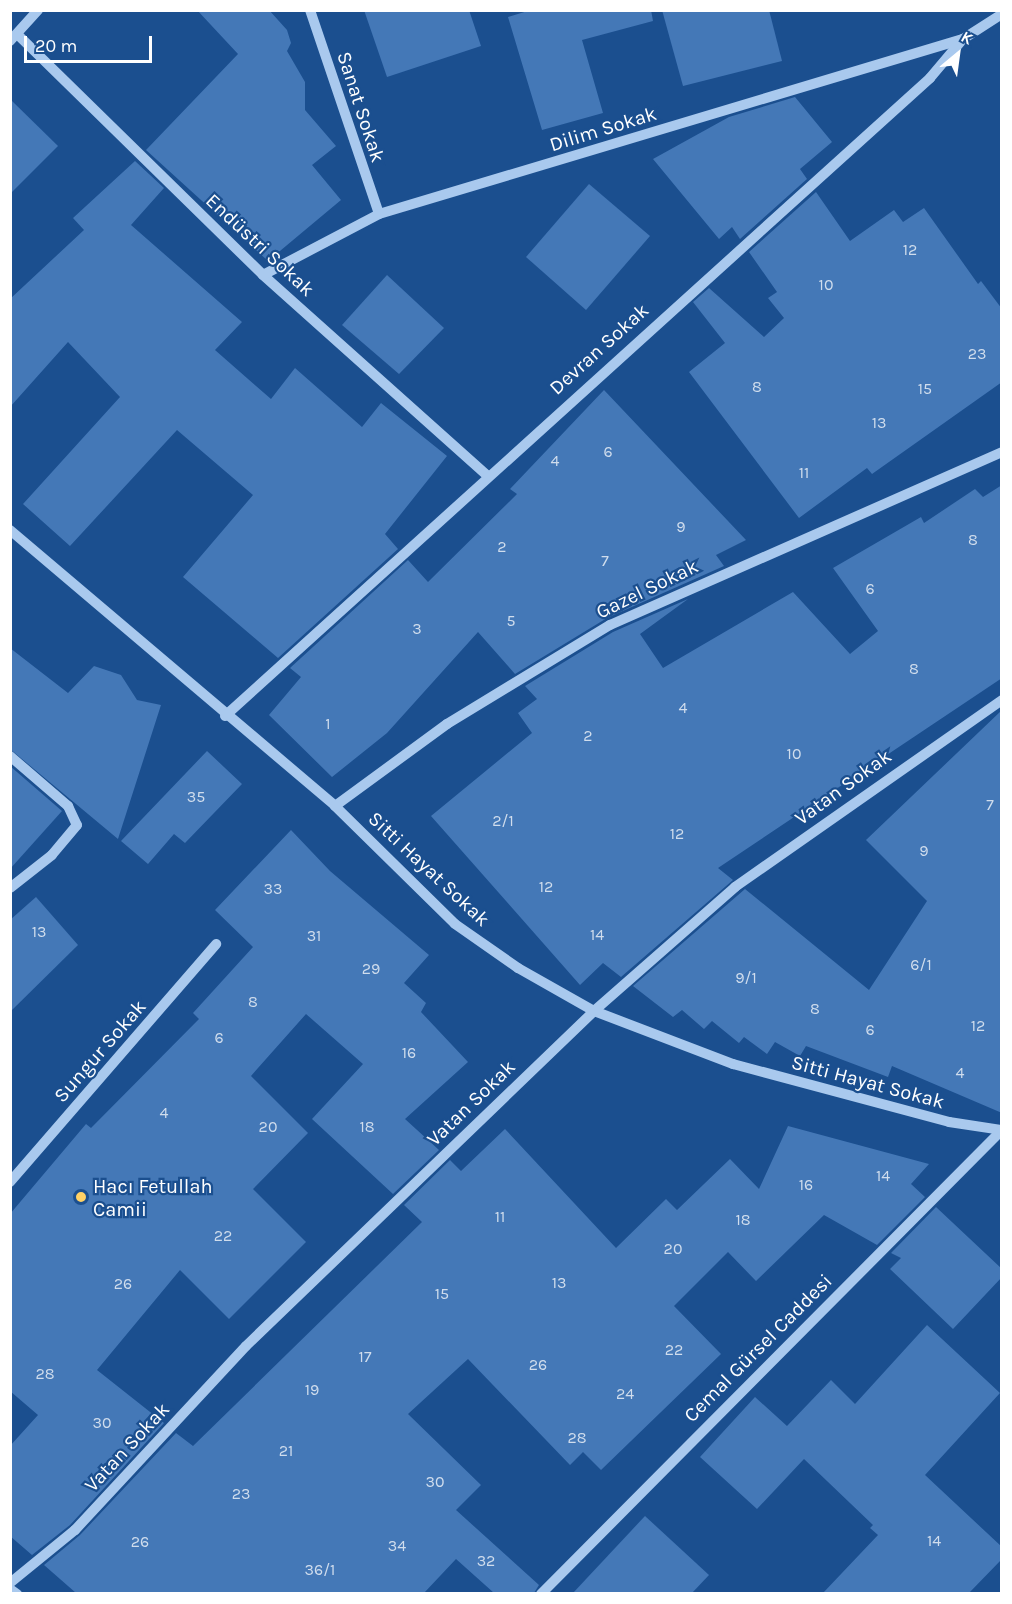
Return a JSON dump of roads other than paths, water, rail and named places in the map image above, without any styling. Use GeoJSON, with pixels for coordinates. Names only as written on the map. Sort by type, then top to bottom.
{"type":"FeatureCollection","features":[{"type":"Feature","properties":{"kind":"street"},"geometry":{"type":"LineString","coordinates":[[14,37],[38,10]]}},
{"type":"Feature","properties":{"kind":"street","name":"Sanat Sokak"},"geometry":{"type":"LineString","coordinates":[[310,10],[379,214]]}},
{"type":"Feature","properties":{"kind":"street","name":"Devran Sokak"},"geometry":{"type":"LineString","coordinates":[[225,716],[487,475],[930,78],[963,39],[1002,14]]}},
{"type":"Feature","properties":{"kind":"street","name":"Endüstri Sokak"},"geometry":{"type":"LineString","coordinates":[[14,37],[263,275],[487,475]]}},
{"type":"Feature","properties":{"kind":"street","name":"Dilim Sokak"},"geometry":{"type":"LineString","coordinates":[[263,275],[379,214],[963,39]]}},
{"type":"Feature","properties":{"kind":"street","name":"Gazel Sokak"},"geometry":{"type":"LineString","coordinates":[[335,806],[447,724],[610,625],[1002,452]]}},
{"type":"Feature","properties":{"kind":"street","name":"Sitti Hayat Sokak"},"geometry":{"type":"LineString","coordinates":[[10,530],[225,716],[335,806],[455,924],[518,968],[594,1011],[733,1064],[949,1122],[1002,1130]]}},
{"type":"Feature","properties":{"kind":"street","name":"Vatan Sokak"},"geometry":{"type":"LineString","coordinates":[[10,1583],[75,1530],[246,1346],[594,1011],[735,887],[1002,700]]}},
{"type":"Feature","properties":{"kind":"street"},"geometry":{"type":"LineString","coordinates":[[10,756],[68,806],[77,825],[52,855],[10,888]]}},
{"type":"Feature","properties":{"kind":"street","name":"Sungur Sokak"},"geometry":{"type":"LineString","coordinates":[[10,1182],[216,944]]}},
{"type":"Feature","properties":{"kind":"street","name":"Cemal Gürsel Caddesi"},"geometry":{"type":"LineString","coordinates":[[541,1593],[1002,1130]]}},
{"type":"Feature","properties":{"kind":"street"},"geometry":{"type":"LineString","coordinates":[[10,1589],[17,1593]]}},
{"type":"Feature","properties":{"kind":"place","name":"Hacı Fetullah Camii"},"geometry":{"type":"Point","coordinates":[81,1197]}}]}
